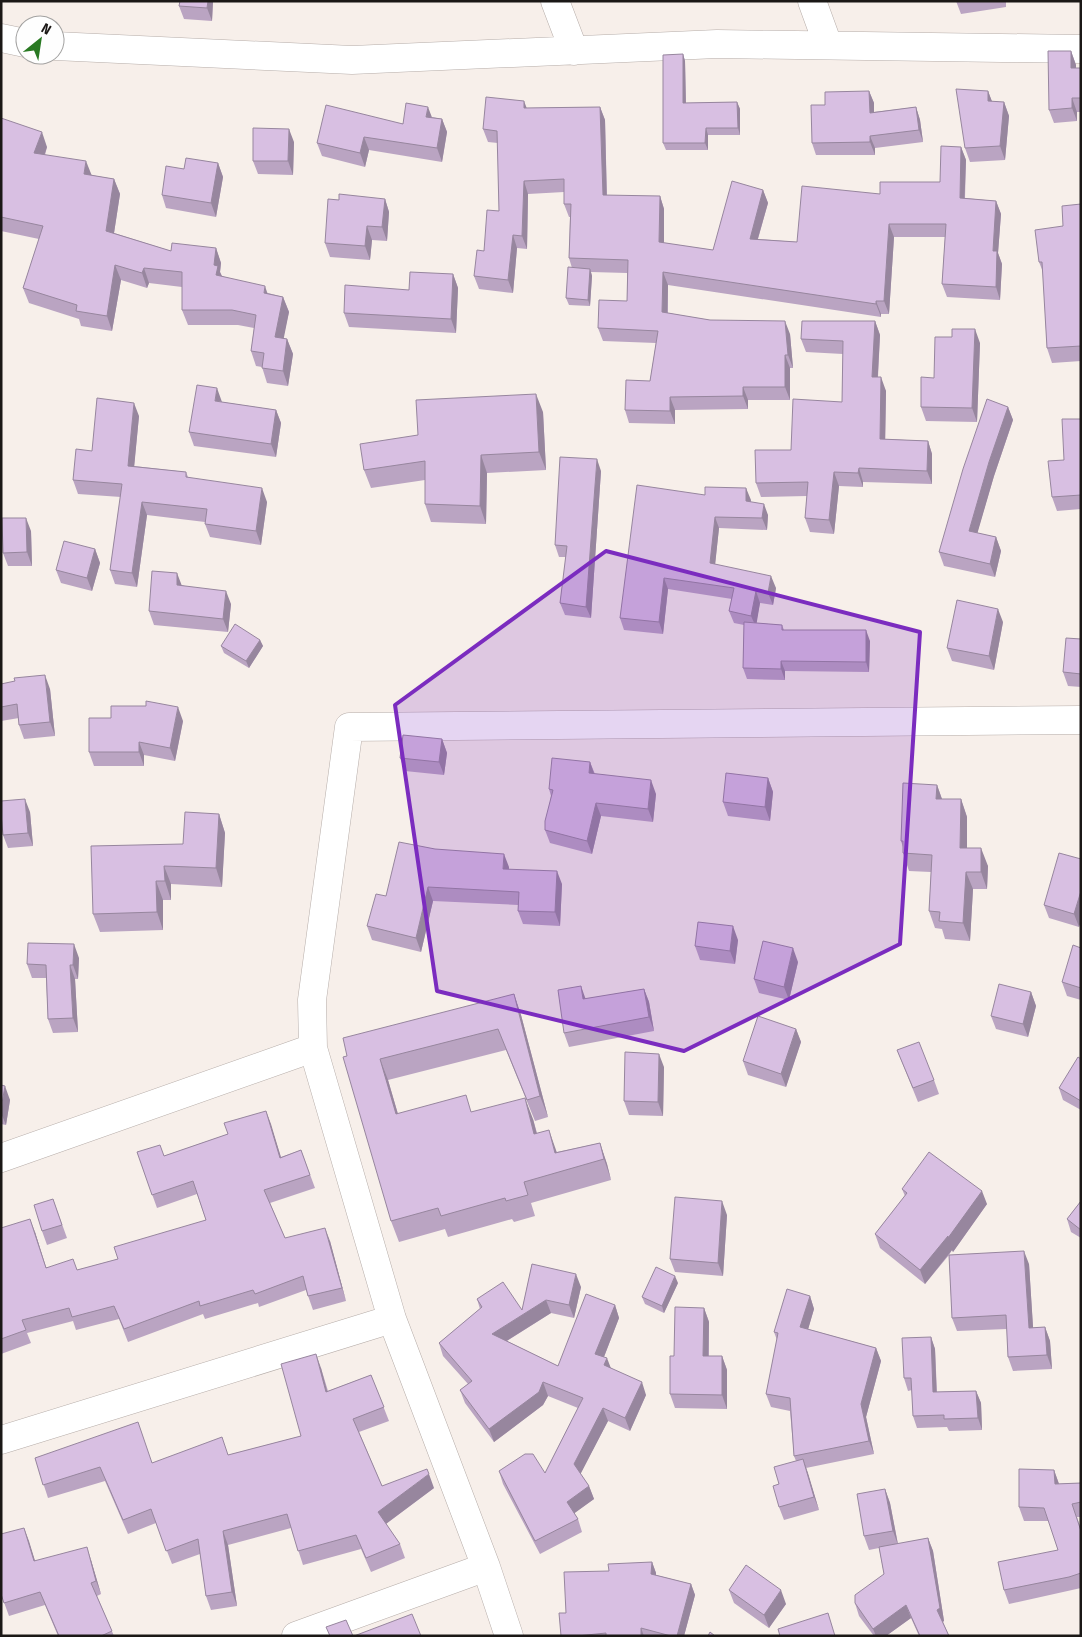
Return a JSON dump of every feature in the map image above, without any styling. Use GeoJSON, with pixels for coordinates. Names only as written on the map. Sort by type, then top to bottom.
{"type":"FeatureCollection","features":[{"type":"Feature","properties":{"kind":"street"},"geometry":{"type":"LineString","coordinates":[[555,1],[574,51]]}},
{"type":"Feature","properties":{"kind":"street"},"geometry":{"type":"LineString","coordinates":[[812,1],[828,45]]}},
{"type":"Feature","properties":{"kind":"street"},"geometry":{"type":"LineString","coordinates":[[1,38],[15,41]]}},
{"type":"Feature","properties":{"kind":"street"},"geometry":{"type":"LineString","coordinates":[[65,46],[352,60],[717,44],[1081,49]]}},
{"type":"Feature","properties":{"kind":"street"},"geometry":{"type":"LineString","coordinates":[[509,1636],[486,1567],[392,1319],[313,1048],[312,1000],[349,727],[1081,720]]}},
{"type":"Feature","properties":{"kind":"street"},"geometry":{"type":"LineString","coordinates":[[1,1158],[313,1048]]}},
{"type":"Feature","properties":{"kind":"street"},"geometry":{"type":"LineString","coordinates":[[1,1440],[392,1319]]}},
{"type":"Feature","properties":{"kind":"street"},"geometry":{"type":"LineString","coordinates":[[296,1636],[486,1567]]}},
{"type":"Feature","properties":{"kind":"highlighted area"},"geometry":{"type":"Polygon","coordinates":[[[606,551],[920,632],[900,944],[684,1051],[437,991],[395,705],[606,551]]]}},
{"type":"Feature","properties":{"kind":"building"},"geometry":{"type":"Polygon","coordinates":[[[180,1],[208,1],[207,8],[179,6],[180,1]]]}},
{"type":"Feature","properties":{"kind":"building"},"geometry":{"type":"Polygon","coordinates":[[[1048,51],[1071,51],[1071,68],[1081,68],[1081,98],[1072,98],[1072,108],[1049,110],[1048,51]]]}},
{"type":"Feature","properties":{"kind":"building"},"geometry":{"type":"Polygon","coordinates":[[[683,54],[683,103],[737,102],[738,128],[706,128],[705,143],[663,143],[663,55],[683,54]]]}},
{"type":"Feature","properties":{"kind":"building"},"geometry":{"type":"Polygon","coordinates":[[[956,89],[988,91],[988,101],[1004,102],[1000,146],[965,148],[956,89]]]}},
{"type":"Feature","properties":{"kind":"building"},"geometry":{"type":"Polygon","coordinates":[[[869,91],[870,113],[916,107],[919,130],[870,136],[870,142],[812,143],[811,105],[825,105],[825,92],[869,91]]]}},
{"type":"Feature","properties":{"kind":"building"},"geometry":{"type":"Polygon","coordinates":[[[486,97],[524,101],[524,108],[600,107],[603,195],[660,196],[659,242],[713,250],[732,181],[763,190],[750,239],[797,242],[802,186],[880,194],[880,182],[940,182],[941,146],[961,147],[960,198],[996,201],[993,251],[997,251],[996,287],[942,284],[946,224],[889,224],[884,301],[876,301],[876,304],[663,272],[662,312],[710,320],[785,321],[788,355],[785,355],[785,387],[743,387],[743,396],[670,397],[670,411],[625,410],[626,380],[650,381],[658,331],[598,328],[599,300],[627,301],[628,260],[569,258],[571,204],[564,204],[564,179],[524,181],[522,236],[513,235],[508,280],[474,276],[477,250],[484,251],[487,210],[499,211],[497,131],[483,129],[486,97]]]}},
{"type":"Feature","properties":{"kind":"building"},"geometry":{"type":"Polygon","coordinates":[[[406,103],[428,107],[426,117],[442,119],[437,148],[364,137],[360,153],[317,143],[326,105],[403,124],[406,103]]]}},
{"type":"Feature","properties":{"kind":"building"},"geometry":{"type":"Polygon","coordinates":[[[1,118],[42,132],[34,153],[86,161],[84,174],[114,179],[106,231],[171,251],[172,243],[216,248],[214,265],[218,266],[216,275],[265,286],[264,293],[283,297],[275,337],[287,339],[283,371],[262,368],[264,353],[251,351],[256,315],[232,310],[182,310],[182,272],[144,268],[142,273],[115,265],[107,316],[76,311],[77,305],[23,288],[43,226],[1,217],[1,118]]]}},
{"type":"Feature","properties":{"kind":"building"},"geometry":{"type":"Polygon","coordinates":[[[253,128],[289,129],[288,161],[253,161],[253,128]]]}},
{"type":"Feature","properties":{"kind":"building"},"geometry":{"type":"Polygon","coordinates":[[[186,158],[218,163],[211,203],[162,195],[166,166],[184,169],[186,158]]]}},
{"type":"Feature","properties":{"kind":"building"},"geometry":{"type":"Polygon","coordinates":[[[339,194],[385,199],[382,227],[367,226],[365,246],[325,243],[328,199],[339,200],[339,194]]]}},
{"type":"Feature","properties":{"kind":"building"},"geometry":{"type":"Polygon","coordinates":[[[1081,204],[1081,346],[1047,348],[1042,262],[1039,262],[1035,230],[1063,226],[1062,206],[1081,204]]]}},
{"type":"Feature","properties":{"kind":"building"},"geometry":{"type":"Polygon","coordinates":[[[568,267],[590,269],[588,300],[566,298],[568,267]]]}},
{"type":"Feature","properties":{"kind":"building"},"geometry":{"type":"Polygon","coordinates":[[[410,272],[453,274],[451,319],[344,313],[345,285],[409,290],[410,272]]]}},
{"type":"Feature","properties":{"kind":"building"},"geometry":{"type":"Polygon","coordinates":[[[802,321],[875,321],[872,377],[881,377],[880,439],[928,441],[927,471],[859,468],[858,473],[834,472],[829,520],[805,518],[808,482],[756,483],[755,450],[791,450],[793,399],[842,402],[843,341],[801,339],[802,321]]]}},
{"type":"Feature","properties":{"kind":"building"},"geometry":{"type":"Polygon","coordinates":[[[952,329],[975,329],[972,408],[921,407],[921,377],[934,378],[935,337],[952,337],[952,329]]]}},
{"type":"Feature","properties":{"kind":"building"},"geometry":{"type":"Polygon","coordinates":[[[197,385],[217,388],[215,401],[276,410],[271,444],[189,432],[197,385]]]}},
{"type":"Feature","properties":{"kind":"building"},"geometry":{"type":"Polygon","coordinates":[[[536,394],[539,452],[481,455],[480,506],[425,504],[425,461],[364,470],[360,444],[418,435],[416,400],[536,394]]]}},
{"type":"Feature","properties":{"kind":"building"},"geometry":{"type":"Polygon","coordinates":[[[97,398],[134,403],[128,466],[186,472],[186,477],[262,488],[256,531],[205,524],[207,509],[142,502],[132,573],[110,570],[122,484],[73,480],[76,449],[92,451],[97,398]]]}},
{"type":"Feature","properties":{"kind":"building"},"geometry":{"type":"Polygon","coordinates":[[[987,399],[1008,407],[989,462],[969,531],[996,537],[990,564],[939,552],[963,469],[987,399]]]}},
{"type":"Feature","properties":{"kind":"building"},"geometry":{"type":"Polygon","coordinates":[[[1062,419],[1081,419],[1081,495],[1052,497],[1048,461],[1064,460],[1062,419]]]}},
{"type":"Feature","properties":{"kind":"building"},"geometry":{"type":"Polygon","coordinates":[[[560,457],[597,459],[586,607],[560,603],[567,546],[555,545],[560,457]]]}},
{"type":"Feature","properties":{"kind":"building"},"geometry":{"type":"Polygon","coordinates":[[[637,485],[705,495],[705,487],[746,488],[746,501],[764,504],[762,518],[715,517],[710,563],[771,576],[768,593],[756,591],[751,616],[729,611],[734,588],[664,578],[659,622],[620,618],[637,485]]]}},
{"type":"Feature","properties":{"kind":"building"},"geometry":{"type":"Polygon","coordinates":[[[2,518],[26,518],[27,552],[3,553],[2,518]]]}},
{"type":"Feature","properties":{"kind":"building"},"geometry":{"type":"Polygon","coordinates":[[[64,541],[95,549],[87,578],[56,570],[64,541]]]}},
{"type":"Feature","properties":{"kind":"building"},"geometry":{"type":"Polygon","coordinates":[[[152,571],[177,573],[177,585],[226,591],[223,619],[149,611],[152,571]]]}},
{"type":"Feature","properties":{"kind":"building"},"geometry":{"type":"Polygon","coordinates":[[[957,600],[998,609],[989,656],[947,648],[957,600]]]}},
{"type":"Feature","properties":{"kind":"building"},"geometry":{"type":"Polygon","coordinates":[[[744,622],[782,625],[782,630],[866,630],[866,662],[781,661],[781,669],[743,668],[744,622]]]}},
{"type":"Feature","properties":{"kind":"building"},"geometry":{"type":"Polygon","coordinates":[[[235,624],[260,640],[246,661],[221,646],[235,624]]]}},
{"type":"Feature","properties":{"kind":"building"},"geometry":{"type":"Polygon","coordinates":[[[1066,638],[1081,639],[1081,674],[1063,672],[1066,638]]]}},
{"type":"Feature","properties":{"kind":"building"},"geometry":{"type":"Polygon","coordinates":[[[45,675],[50,722],[19,725],[17,704],[1,707],[1,684],[15,681],[14,678],[45,675]]]}},
{"type":"Feature","properties":{"kind":"building"},"geometry":{"type":"Polygon","coordinates":[[[146,701],[178,707],[170,748],[139,742],[139,752],[89,752],[89,718],[111,718],[111,706],[146,706],[146,701]]]}},
{"type":"Feature","properties":{"kind":"building"},"geometry":{"type":"Polygon","coordinates":[[[403,735],[442,739],[439,762],[400,758],[403,735]]]}},
{"type":"Feature","properties":{"kind":"building"},"geometry":{"type":"Polygon","coordinates":[[[552,758],[590,762],[589,773],[651,780],[648,809],[596,803],[587,841],[545,830],[545,821],[553,790],[549,789],[552,758]]]}},
{"type":"Feature","properties":{"kind":"building"},"geometry":{"type":"Polygon","coordinates":[[[726,773],[768,778],[765,807],[723,802],[726,773]]]}},
{"type":"Feature","properties":{"kind":"building"},"geometry":{"type":"Polygon","coordinates":[[[903,783],[937,785],[936,799],[961,799],[960,848],[981,848],[981,872],[966,872],[963,923],[939,921],[940,912],[929,911],[932,855],[903,853],[903,841],[901,841],[903,783]]]}},
{"type":"Feature","properties":{"kind":"building"},"geometry":{"type":"Polygon","coordinates":[[[25,799],[28,833],[3,835],[1,801],[25,799]]]}},
{"type":"Feature","properties":{"kind":"building"},"geometry":{"type":"Polygon","coordinates":[[[185,812],[219,814],[216,868],[164,866],[165,881],[156,881],[157,912],[93,914],[91,846],[183,844],[185,812]]]}},
{"type":"Feature","properties":{"kind":"building"},"geometry":{"type":"Polygon","coordinates":[[[399,842],[435,849],[504,854],[503,869],[557,871],[555,912],[518,911],[519,892],[428,887],[416,938],[367,926],[376,894],[386,896],[399,842]]]}},
{"type":"Feature","properties":{"kind":"building"},"geometry":{"type":"Polygon","coordinates":[[[1059,853],[1081,859],[1081,891],[1074,914],[1044,905],[1059,853]]]}},
{"type":"Feature","properties":{"kind":"building"},"geometry":{"type":"Polygon","coordinates":[[[698,922],[733,926],[730,951],[695,946],[698,922]]]}},
{"type":"Feature","properties":{"kind":"building"},"geometry":{"type":"Polygon","coordinates":[[[763,941],[793,948],[784,987],[754,979],[763,941]]]}},
{"type":"Feature","properties":{"kind":"building"},"geometry":{"type":"Polygon","coordinates":[[[28,943],[74,944],[73,965],[70,965],[73,1018],[48,1019],[46,965],[27,964],[28,943]]]}},
{"type":"Feature","properties":{"kind":"building"},"geometry":{"type":"Polygon","coordinates":[[[1073,945],[1081,948],[1081,988],[1062,982],[1073,945]]]}},
{"type":"Feature","properties":{"kind":"building"},"geometry":{"type":"Polygon","coordinates":[[[999,984],[1031,992],[1023,1024],[991,1016],[999,984]]]}},
{"type":"Feature","properties":{"kind":"building"},"geometry":{"type":"Polygon","coordinates":[[[581,986],[583,999],[644,989],[649,1017],[564,1033],[558,990],[581,986]]]}},
{"type":"Feature","properties":{"kind":"building"},"geometry":{"type":"Polygon","coordinates":[[[514,994],[540,1096],[527,1100],[498,1029],[380,1059],[396,1114],[466,1095],[471,1112],[525,1098],[534,1134],[549,1130],[555,1153],[600,1143],[604,1159],[524,1182],[528,1195],[506,1201],[505,1198],[441,1216],[438,1208],[391,1221],[343,1057],[347,1056],[343,1038],[514,994]]]}},
{"type":"Feature","properties":{"kind":"building"},"geometry":{"type":"Polygon","coordinates":[[[758,1016],[796,1029],[781,1074],[743,1061],[758,1016]]]}},
{"type":"Feature","properties":{"kind":"building"},"geometry":{"type":"Polygon","coordinates":[[[919,1042],[934,1080],[913,1088],[897,1050],[919,1042]]]}},
{"type":"Feature","properties":{"kind":"building"},"geometry":{"type":"Polygon","coordinates":[[[625,1052],[659,1054],[658,1102],[624,1101],[625,1052]]]}},
{"type":"Feature","properties":{"kind":"building"},"geometry":{"type":"Polygon","coordinates":[[[1078,1057],[1081,1059],[1081,1101],[1059,1088],[1078,1057]]]}},
{"type":"Feature","properties":{"kind":"building"},"geometry":{"type":"Polygon","coordinates":[[[1,1085],[5,1086],[1,1109],[1,1085]]]}},
{"type":"Feature","properties":{"kind":"building"},"geometry":{"type":"Polygon","coordinates":[[[266,1111],[280,1158],[301,1150],[310,1175],[264,1190],[285,1238],[325,1228],[342,1288],[308,1296],[303,1276],[255,1294],[253,1290],[200,1306],[199,1301],[124,1329],[114,1306],[72,1317],[69,1308],[22,1320],[26,1330],[1,1339],[1,1228],[30,1219],[46,1268],[73,1259],[77,1270],[118,1259],[114,1247],[206,1220],[193,1181],[152,1195],[137,1152],[160,1145],[164,1156],[228,1134],[224,1123],[266,1111]]]}},
{"type":"Feature","properties":{"kind":"building"},"geometry":{"type":"Polygon","coordinates":[[[929,1152],[982,1191],[948,1238],[948,1236],[920,1270],[875,1234],[907,1193],[902,1189],[929,1152]]]}},
{"type":"Feature","properties":{"kind":"building"},"geometry":{"type":"Polygon","coordinates":[[[675,1197],[722,1201],[718,1263],[670,1259],[675,1197]]]}},
{"type":"Feature","properties":{"kind":"building"},"geometry":{"type":"Polygon","coordinates":[[[53,1199],[62,1225],[42,1231],[34,1205],[53,1199]]]}},
{"type":"Feature","properties":{"kind":"building"},"geometry":{"type":"Polygon","coordinates":[[[1081,1201],[1081,1230],[1067,1219],[1081,1201]]]}},
{"type":"Feature","properties":{"kind":"building"},"geometry":{"type":"Polygon","coordinates":[[[1024,1251],[1029,1328],[1045,1327],[1047,1355],[1008,1357],[1006,1315],[952,1318],[949,1255],[1024,1251]]]}},
{"type":"Feature","properties":{"kind":"building"},"geometry":{"type":"Polygon","coordinates":[[[532,1264],[576,1274],[569,1305],[546,1300],[492,1334],[558,1366],[586,1294],[615,1305],[595,1354],[607,1358],[604,1365],[642,1382],[625,1418],[603,1408],[574,1464],[589,1486],[567,1502],[578,1519],[535,1541],[499,1471],[525,1454],[533,1454],[545,1473],[583,1398],[543,1382],[539,1392],[489,1429],[460,1390],[472,1381],[439,1343],[482,1307],[477,1299],[503,1282],[522,1310],[532,1264]]]}},
{"type":"Feature","properties":{"kind":"building"},"geometry":{"type":"Polygon","coordinates":[[[656,1267],[675,1276],[662,1306],[642,1297],[656,1267]]]}},
{"type":"Feature","properties":{"kind":"building"},"geometry":{"type":"Polygon","coordinates":[[[787,1289],[810,1296],[800,1327],[876,1348],[861,1404],[869,1441],[794,1456],[790,1398],[766,1394],[778,1333],[774,1332],[787,1289]]]}},
{"type":"Feature","properties":{"kind":"building"},"geometry":{"type":"Polygon","coordinates":[[[675,1307],[704,1308],[703,1356],[722,1356],[722,1395],[670,1394],[670,1356],[674,1356],[675,1307]]]}},
{"type":"Feature","properties":{"kind":"building"},"geometry":{"type":"Polygon","coordinates":[[[931,1337],[933,1392],[976,1391],[978,1418],[944,1419],[944,1415],[913,1416],[911,1378],[904,1378],[902,1338],[931,1337]]]}},
{"type":"Feature","properties":{"kind":"building"},"geometry":{"type":"Polygon","coordinates":[[[316,1354],[326,1392],[371,1375],[384,1407],[353,1419],[382,1486],[427,1469],[429,1474],[378,1512],[400,1544],[366,1558],[356,1535],[298,1551],[287,1514],[223,1531],[232,1592],[206,1596],[198,1539],[166,1551],[151,1509],[123,1520],[100,1467],[43,1485],[35,1458],[138,1422],[152,1463],[222,1437],[228,1455],[301,1436],[281,1364],[316,1354]]]}},
{"type":"Feature","properties":{"kind":"building"},"geometry":{"type":"Polygon","coordinates":[[[803,1459],[814,1497],[779,1507],[773,1486],[779,1484],[774,1467],[803,1459]]]}},
{"type":"Feature","properties":{"kind":"building"},"geometry":{"type":"Polygon","coordinates":[[[1019,1469],[1054,1470],[1055,1484],[1081,1483],[1081,1502],[1072,1504],[1081,1531],[1081,1573],[1004,1590],[998,1562],[1058,1550],[1044,1508],[1019,1507],[1019,1469]]]}},
{"type":"Feature","properties":{"kind":"building"},"geometry":{"type":"Polygon","coordinates":[[[885,1489],[893,1531],[864,1536],[857,1494],[885,1489]]]}},
{"type":"Feature","properties":{"kind":"building"},"geometry":{"type":"Polygon","coordinates":[[[24,1528],[34,1561],[87,1547],[96,1581],[91,1583],[112,1631],[101,1636],[59,1636],[40,1592],[4,1603],[1,1594],[1,1534],[24,1528]]]}},
{"type":"Feature","properties":{"kind":"building"},"geometry":{"type":"Polygon","coordinates":[[[928,1538],[940,1608],[937,1610],[949,1636],[920,1636],[906,1605],[873,1629],[855,1603],[855,1595],[884,1574],[879,1547],[928,1538]]]}},
{"type":"Feature","properties":{"kind":"building"},"geometry":{"type":"Polygon","coordinates":[[[652,1562],[651,1574],[691,1584],[677,1636],[641,1628],[641,1636],[606,1636],[606,1633],[561,1636],[559,1613],[566,1613],[564,1572],[609,1571],[608,1564],[652,1562]]]}},
{"type":"Feature","properties":{"kind":"building"},"geometry":{"type":"Polygon","coordinates":[[[746,1565],[781,1590],[764,1615],[729,1590],[746,1565]]]}},
{"type":"Feature","properties":{"kind":"building"},"geometry":{"type":"Polygon","coordinates":[[[828,1613],[835,1636],[780,1636],[778,1629],[828,1613]]]}},
{"type":"Feature","properties":{"kind":"building"},"geometry":{"type":"Polygon","coordinates":[[[412,1614],[421,1636],[354,1636],[412,1614]]]}},
{"type":"Feature","properties":{"kind":"building"},"geometry":{"type":"Polygon","coordinates":[[[346,1620],[353,1636],[330,1636],[326,1627],[346,1620]]]}}]}
